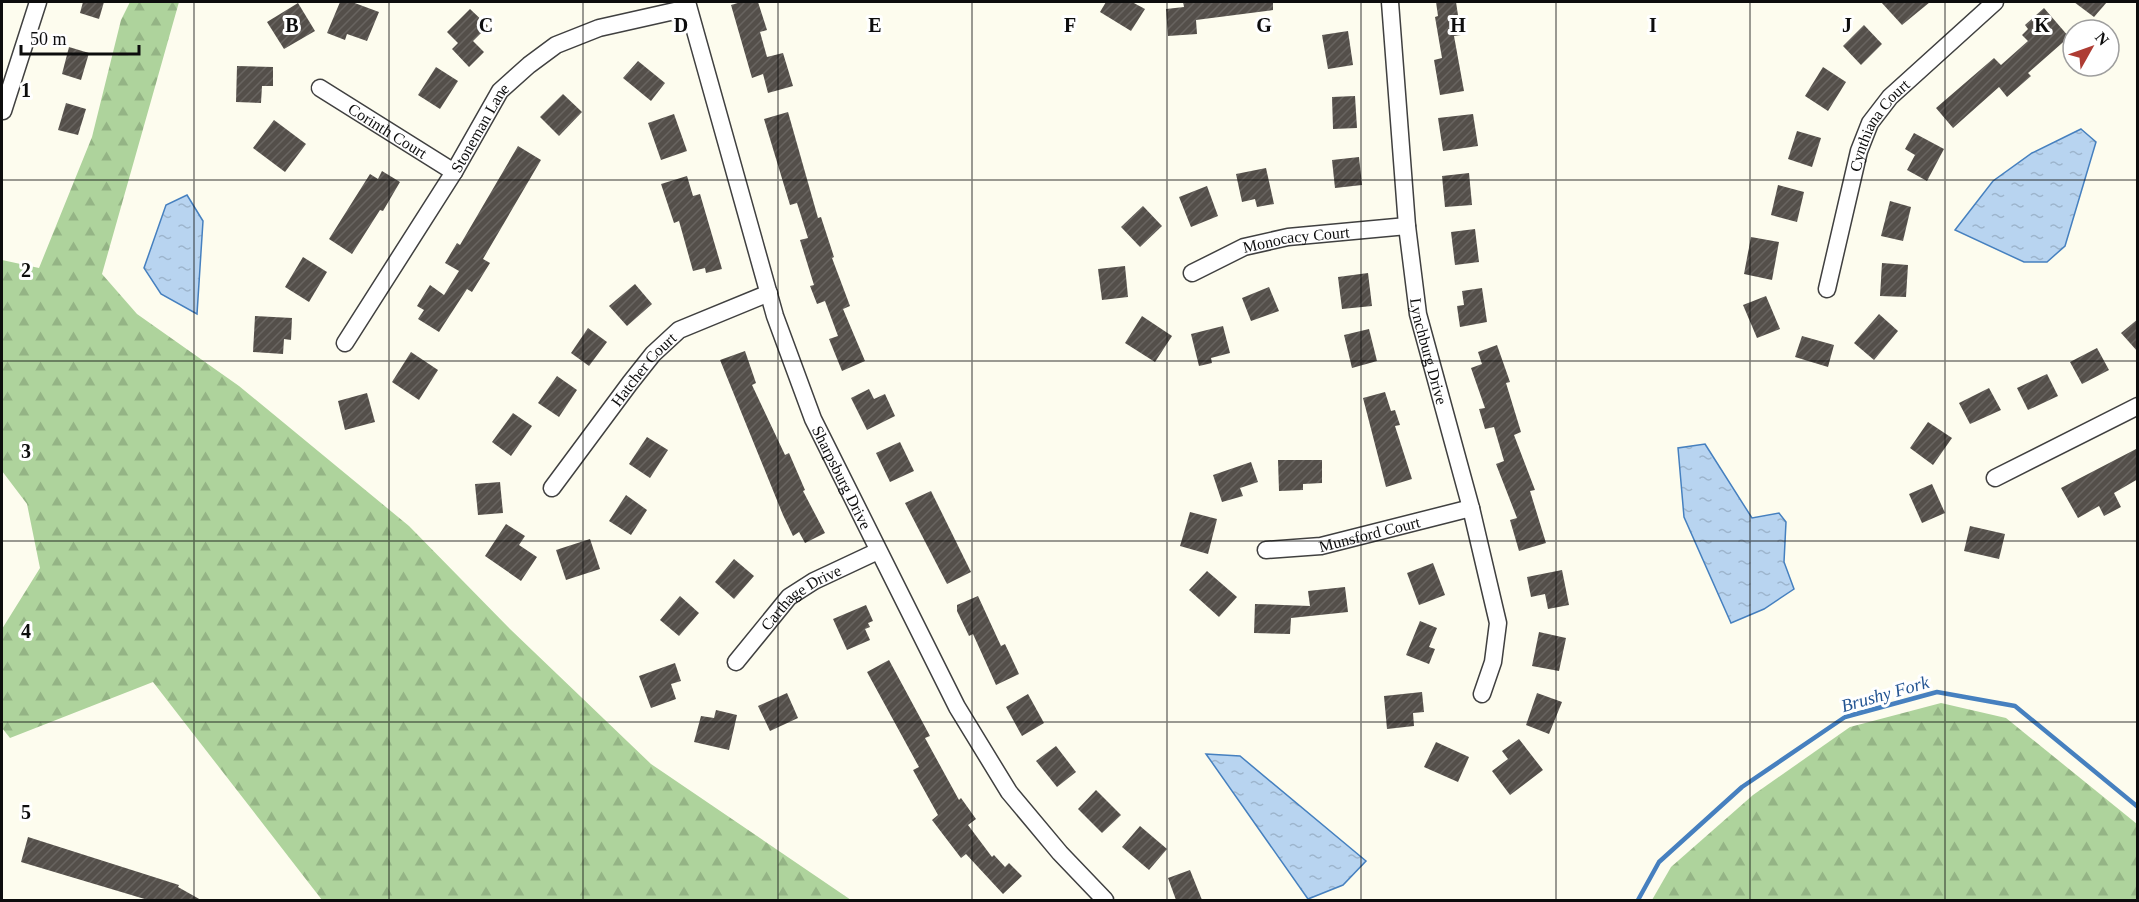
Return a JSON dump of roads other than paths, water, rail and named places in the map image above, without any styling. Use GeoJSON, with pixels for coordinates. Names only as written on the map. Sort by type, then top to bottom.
{"type":"FeatureCollection","features":[{"type":"Feature","properties":{"kind":"street"},"geometry":{"type":"LineString","coordinates":[[3,111],[38,2]]}},
{"type":"Feature","properties":{"kind":"street","name":"Lynchburg Drive"},"geometry":{"type":"LineString","coordinates":[[1390,2],[1407,226],[1418,314],[1471,508],[1498,623],[1493,662],[1482,694]]}},
{"type":"Feature","properties":{"kind":"street","name":"Cynthiana Court"},"geometry":{"type":"LineString","coordinates":[[1827,289],[1859,151],[1870,123],[1890,97],[1995,2]]}},
{"type":"Feature","properties":{"kind":"street","name":"Stoneman Lane"},"geometry":{"type":"LineString","coordinates":[[345,344],[454,172],[500,91],[556,45],[600,28],[688,5]]}},
{"type":"Feature","properties":{"kind":"street","name":"Sharpsburg Drive"},"geometry":{"type":"LineString","coordinates":[[688,5],[769,293],[813,419],[957,707],[1009,792],[1060,853],[1105,900]]}},
{"type":"Feature","properties":{"kind":"street","name":"Corinth Court"},"geometry":{"type":"LineString","coordinates":[[320,88],[454,172]]}},
{"type":"Feature","properties":{"kind":"street","name":"Monocacy Court"},"geometry":{"type":"LineString","coordinates":[[1192,273],[1244,247],[1288,237],[1407,226]]}},
{"type":"Feature","properties":{"kind":"street","name":"Hatcher Court"},"geometry":{"type":"LineString","coordinates":[[552,488],[630,382],[653,354],[670,338],[679,330],[705,317],[769,293]]}},
{"type":"Feature","properties":{"kind":"street"},"geometry":{"type":"LineString","coordinates":[[1995,478],[2138,406]]}},
{"type":"Feature","properties":{"kind":"street","name":"Munsford Court"},"geometry":{"type":"LineString","coordinates":[[1266,550],[1322,546],[1471,508]]}},
{"type":"Feature","properties":{"kind":"street","name":"Carthage Drive"},"geometry":{"type":"LineString","coordinates":[[736,662],[789,597],[814,581],[878,550]]}},
{"type":"Feature","properties":{"kind":"water"},"geometry":{"type":"Polygon","coordinates":[[[2081,129],[2096,142],[2065,246],[2047,262],[2024,262],[1955,230],[1993,181],[2032,153],[2081,129]]]}},
{"type":"Feature","properties":{"kind":"water"},"geometry":{"type":"Polygon","coordinates":[[[187,195],[203,221],[197,314],[161,294],[144,268],[166,205],[187,195]]]}},
{"type":"Feature","properties":{"kind":"water"},"geometry":{"type":"Polygon","coordinates":[[[1705,444],[1752,518],[1779,513],[1786,522],[1784,562],[1794,589],[1764,609],[1731,623],[1684,517],[1678,448],[1705,444]]]}},
{"type":"Feature","properties":{"kind":"water"},"geometry":{"type":"Polygon","coordinates":[[[1206,754],[1240,756],[1366,861],[1343,885],[1308,899],[1206,754]]]}},
{"type":"Feature","properties":{"kind":"waterway","name":"Brushy Fork"},"geometry":{"type":"LineString","coordinates":[[1638,900],[1659,862],[1742,787],[1845,717],[1937,692],[2015,706],[2138,807]]}}]}
